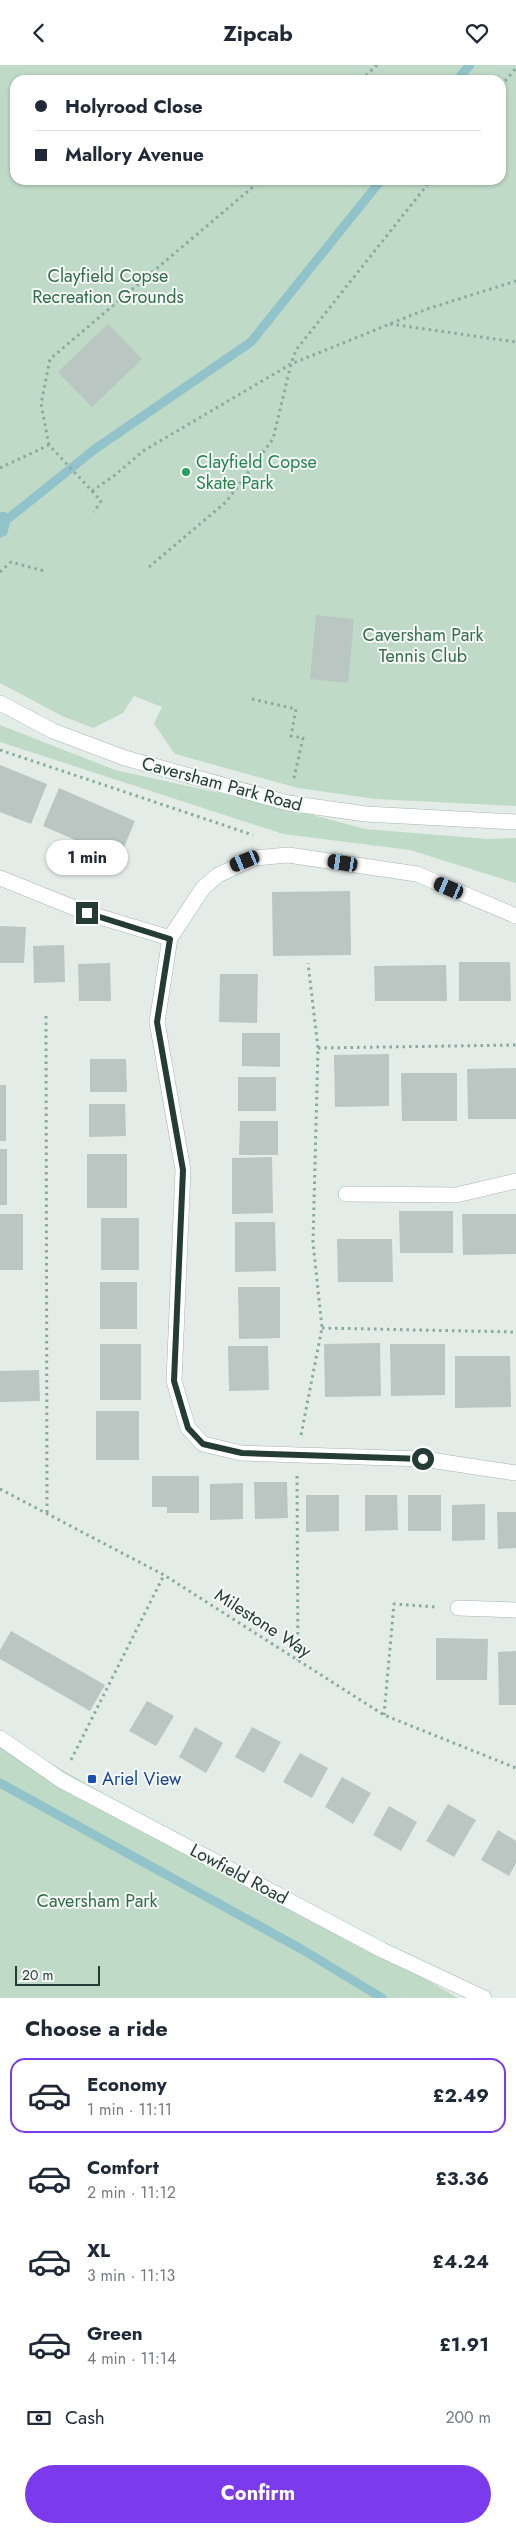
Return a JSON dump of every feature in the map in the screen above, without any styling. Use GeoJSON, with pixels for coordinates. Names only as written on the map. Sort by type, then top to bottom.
{"type":"FeatureCollection","features":[{"type":"Feature","properties":{"kind":"street","name":"Caversham Park Road"},"geometry":{"type":"LineString","coordinates":[[0,703],[53,731],[125,758],[288,803],[366,814],[516,822]]}},
{"type":"Feature","properties":{"kind":"street"},"geometry":{"type":"LineString","coordinates":[[516,916],[417,875],[288,855],[255,857],[218,875],[203,888],[170,939],[157,1022],[183,1170],[174,1381],[188,1428],[203,1444],[242,1453],[423,1459],[516,1473]]}},
{"type":"Feature","properties":{"kind":"street"},"geometry":{"type":"LineString","coordinates":[[0,878],[87,913],[170,939]]}},
{"type":"Feature","properties":{"kind":"street"},"geometry":{"type":"LineString","coordinates":[[346,1194],[456,1195],[516,1181]]}},
{"type":"Feature","properties":{"kind":"street"},"geometry":{"type":"LineString","coordinates":[[458,1608],[516,1610]]}},
{"type":"Feature","properties":{"kind":"street","name":"Lowfield Road"},"geometry":{"type":"LineString","coordinates":[[0,1738],[61,1780],[382,1950],[484,1998]]}},
{"type":"Feature","properties":{"kind":"path"},"geometry":{"type":"LineString","coordinates":[[366,75],[377,65]]}},
{"type":"Feature","properties":{"kind":"path"},"geometry":{"type":"LineString","coordinates":[[506,80],[516,68]]}},
{"type":"Feature","properties":{"kind":"path"},"geometry":{"type":"LineString","coordinates":[[94,512],[101,501],[49,445],[40,403],[50,359],[255,185]]}},
{"type":"Feature","properties":{"kind":"path"},"geometry":{"type":"LineString","coordinates":[[149,567],[226,502],[273,439],[290,364],[296,350],[427,185]]}},
{"type":"Feature","properties":{"kind":"path"},"geometry":{"type":"LineString","coordinates":[[92,491],[115,475],[143,451],[290,364],[427,309],[516,281]]}},
{"type":"Feature","properties":{"kind":"path"},"geometry":{"type":"LineString","coordinates":[[390,324],[516,342]]}},
{"type":"Feature","properties":{"kind":"path"},"geometry":{"type":"LineString","coordinates":[[0,468],[49,445]]}},
{"type":"Feature","properties":{"kind":"path"},"geometry":{"type":"LineString","coordinates":[[0,572],[11,562],[44,571]]}},
{"type":"Feature","properties":{"kind":"path"},"geometry":{"type":"LineString","coordinates":[[252,699],[296,709],[291,736],[302,738],[288,803]]}},
{"type":"Feature","properties":{"kind":"path"},"geometry":{"type":"LineString","coordinates":[[0,750],[258,837]]}},
{"type":"Feature","properties":{"kind":"path"},"geometry":{"type":"LineString","coordinates":[[298,1662],[297,1456],[322,1329],[313,1242],[318,1048],[308,963]]}},
{"type":"Feature","properties":{"kind":"path"},"geometry":{"type":"LineString","coordinates":[[46,1016],[47,1515]]}},
{"type":"Feature","properties":{"kind":"path"},"geometry":{"type":"LineString","coordinates":[[318,1048],[516,1045]]}},
{"type":"Feature","properties":{"kind":"path"},"geometry":{"type":"LineString","coordinates":[[322,1329],[516,1333]]}},
{"type":"Feature","properties":{"kind":"path","name":"Milestone Way"},"geometry":{"type":"LineString","coordinates":[[0,1489],[164,1575],[384,1715],[516,1768]]}},
{"type":"Feature","properties":{"kind":"path"},"geometry":{"type":"LineString","coordinates":[[61,1780],[164,1575]]}},
{"type":"Feature","properties":{"kind":"path"},"geometry":{"type":"LineString","coordinates":[[384,1715],[394,1604],[458,1608]]}},
{"type":"Feature","properties":{"kind":"green space","name":"Clayfield Copse Recreation Grounds"},"geometry":{"type":"Polygon","coordinates":[[[0,65],[516,65],[516,806],[375,799],[298,788],[175,754],[154,724],[162,707],[134,696],[123,713],[93,728],[62,716],[0,683],[0,65]]]}},
{"type":"Feature","properties":{"kind":"green space"},"geometry":{"type":"Polygon","coordinates":[[[0,725],[115,770],[279,806],[365,829],[487,839],[516,838],[516,883],[410,850],[283,834],[0,742],[0,725]]]}},
{"type":"Feature","properties":{"kind":"green space","name":"Caversham Park"},"geometry":{"type":"Polygon","coordinates":[[[0,1734],[458,1998],[0,1998],[0,1734]]]}},
{"type":"Feature","properties":{"kind":"water"},"geometry":{"type":"Polygon","coordinates":[[[0,512],[6,512],[10,522],[7,535],[0,538],[0,512]]]}},
{"type":"Feature","properties":{"kind":"building"},"geometry":{"type":"Polygon","coordinates":[[[108,324],[142,359],[92,407],[58,372],[108,324]]]}},
{"type":"Feature","properties":{"kind":"building"},"geometry":{"type":"Polygon","coordinates":[[[316,615],[354,619],[348,683],[310,679],[316,615]]]}},
{"type":"Feature","properties":{"kind":"building"},"geometry":{"type":"Polygon","coordinates":[[[0,765],[47,784],[31,824],[0,812],[0,765]]]}},
{"type":"Feature","properties":{"kind":"building"},"geometry":{"type":"Polygon","coordinates":[[[59,788],[135,821],[119,859],[43,826],[59,788]]]}},
{"type":"Feature","properties":{"kind":"building"},"geometry":{"type":"Polygon","coordinates":[[[350,891],[351,955],[273,956],[272,892],[350,891]]]}},
{"type":"Feature","properties":{"kind":"building"},"geometry":{"type":"Polygon","coordinates":[[[0,926],[26,927],[24,963],[0,963],[0,926]]]}},
{"type":"Feature","properties":{"kind":"building"},"geometry":{"type":"Polygon","coordinates":[[[64,945],[65,982],[34,983],[33,946],[64,945]]]}},
{"type":"Feature","properties":{"kind":"building"},"geometry":{"type":"Polygon","coordinates":[[[459,962],[510,962],[511,1001],[459,1001],[459,962]]]}},
{"type":"Feature","properties":{"kind":"building"},"geometry":{"type":"Polygon","coordinates":[[[110,963],[111,1001],[79,1001],[78,964],[110,963]]]}},
{"type":"Feature","properties":{"kind":"building"},"geometry":{"type":"Polygon","coordinates":[[[446,965],[447,1001],[375,1001],[374,966],[446,965]]]}},
{"type":"Feature","properties":{"kind":"building"},"geometry":{"type":"Polygon","coordinates":[[[220,974],[258,974],[257,1023],[219,1022],[220,974]]]}},
{"type":"Feature","properties":{"kind":"building"},"geometry":{"type":"Polygon","coordinates":[[[242,1033],[280,1033],[280,1067],[242,1066],[242,1033]]]}},
{"type":"Feature","properties":{"kind":"building"},"geometry":{"type":"Polygon","coordinates":[[[389,1054],[389,1106],[335,1107],[334,1055],[389,1054]]]}},
{"type":"Feature","properties":{"kind":"building"},"geometry":{"type":"Polygon","coordinates":[[[90,1059],[126,1059],[127,1092],[90,1092],[90,1059]]]}},
{"type":"Feature","properties":{"kind":"building"},"geometry":{"type":"Polygon","coordinates":[[[516,1068],[516,1119],[468,1119],[467,1069],[516,1068]]]}},
{"type":"Feature","properties":{"kind":"building"},"geometry":{"type":"Polygon","coordinates":[[[401,1073],[457,1073],[457,1121],[402,1121],[401,1073]]]}},
{"type":"Feature","properties":{"kind":"building"},"geometry":{"type":"Polygon","coordinates":[[[238,1077],[276,1077],[276,1111],[238,1111],[238,1077]]]}},
{"type":"Feature","properties":{"kind":"building"},"geometry":{"type":"Polygon","coordinates":[[[0,1085],[6,1085],[6,1141],[0,1141],[0,1085]]]}},
{"type":"Feature","properties":{"kind":"building"},"geometry":{"type":"Polygon","coordinates":[[[89,1104],[125,1104],[126,1136],[89,1137],[89,1104]]]}},
{"type":"Feature","properties":{"kind":"building"},"geometry":{"type":"Polygon","coordinates":[[[240,1121],[278,1121],[278,1155],[239,1155],[240,1121]]]}},
{"type":"Feature","properties":{"kind":"building"},"geometry":{"type":"Polygon","coordinates":[[[0,1149],[7,1149],[7,1205],[0,1205],[0,1149]]]}},
{"type":"Feature","properties":{"kind":"building"},"geometry":{"type":"Polygon","coordinates":[[[87,1154],[127,1154],[127,1208],[87,1208],[87,1154]]]}},
{"type":"Feature","properties":{"kind":"building"},"geometry":{"type":"Polygon","coordinates":[[[272,1157],[273,1213],[232,1214],[232,1158],[272,1157]]]}},
{"type":"Feature","properties":{"kind":"building"},"geometry":{"type":"Polygon","coordinates":[[[399,1211],[453,1211],[453,1253],[400,1253],[399,1211]]]}},
{"type":"Feature","properties":{"kind":"building"},"geometry":{"type":"Polygon","coordinates":[[[0,1214],[23,1214],[23,1270],[0,1270],[0,1214]]]}},
{"type":"Feature","properties":{"kind":"building"},"geometry":{"type":"Polygon","coordinates":[[[462,1214],[516,1214],[516,1254],[463,1255],[462,1214]]]}},
{"type":"Feature","properties":{"kind":"building"},"geometry":{"type":"Polygon","coordinates":[[[101,1218],[139,1218],[139,1270],[101,1270],[101,1218]]]}},
{"type":"Feature","properties":{"kind":"building"},"geometry":{"type":"Polygon","coordinates":[[[235,1222],[275,1222],[276,1271],[235,1272],[235,1222]]]}},
{"type":"Feature","properties":{"kind":"building"},"geometry":{"type":"Polygon","coordinates":[[[337,1239],[392,1239],[393,1282],[338,1282],[337,1239]]]}},
{"type":"Feature","properties":{"kind":"building"},"geometry":{"type":"Polygon","coordinates":[[[100,1282],[137,1282],[137,1329],[100,1329],[100,1282]]]}},
{"type":"Feature","properties":{"kind":"building"},"geometry":{"type":"Polygon","coordinates":[[[238,1287],[280,1287],[280,1338],[239,1339],[238,1287]]]}},
{"type":"Feature","properties":{"kind":"building"},"geometry":{"type":"Polygon","coordinates":[[[380,1343],[381,1396],[325,1397],[324,1344],[380,1343]]]}},
{"type":"Feature","properties":{"kind":"building"},"geometry":{"type":"Polygon","coordinates":[[[100,1344],[141,1344],[141,1400],[100,1400],[100,1344]]]}},
{"type":"Feature","properties":{"kind":"building"},"geometry":{"type":"Polygon","coordinates":[[[390,1344],[445,1344],[445,1395],[391,1396],[390,1344]]]}},
{"type":"Feature","properties":{"kind":"building"},"geometry":{"type":"Polygon","coordinates":[[[228,1346],[268,1346],[269,1390],[229,1391],[228,1346]]]}},
{"type":"Feature","properties":{"kind":"building"},"geometry":{"type":"Polygon","coordinates":[[[455,1356],[510,1356],[511,1407],[455,1408],[455,1356]]]}},
{"type":"Feature","properties":{"kind":"building"},"geometry":{"type":"Polygon","coordinates":[[[39,1370],[40,1401],[0,1402],[0,1371],[39,1370]]]}},
{"type":"Feature","properties":{"kind":"building"},"geometry":{"type":"Polygon","coordinates":[[[96,1411],[139,1411],[139,1460],[96,1460],[96,1411]]]}},
{"type":"Feature","properties":{"kind":"building"},"geometry":{"type":"Polygon","coordinates":[[[152,1476],[199,1476],[199,1513],[167,1513],[167,1507],[152,1507],[152,1476]]]}},
{"type":"Feature","properties":{"kind":"building"},"geometry":{"type":"Polygon","coordinates":[[[254,1482],[287,1482],[288,1518],[255,1519],[254,1482]]]}},
{"type":"Feature","properties":{"kind":"building"},"geometry":{"type":"Polygon","coordinates":[[[243,1483],[243,1519],[210,1520],[210,1484],[243,1483]]]}},
{"type":"Feature","properties":{"kind":"building"},"geometry":{"type":"Polygon","coordinates":[[[306,1495],[339,1495],[339,1531],[306,1532],[306,1495]]]}},
{"type":"Feature","properties":{"kind":"building"},"geometry":{"type":"Polygon","coordinates":[[[365,1495],[397,1495],[398,1530],[365,1531],[365,1495]]]}},
{"type":"Feature","properties":{"kind":"building"},"geometry":{"type":"Polygon","coordinates":[[[408,1495],[441,1495],[441,1531],[408,1531],[408,1495]]]}},
{"type":"Feature","properties":{"kind":"building"},"geometry":{"type":"Polygon","coordinates":[[[485,1504],[485,1540],[452,1541],[452,1505],[485,1504]]]}},
{"type":"Feature","properties":{"kind":"building"},"geometry":{"type":"Polygon","coordinates":[[[497,1512],[516,1512],[516,1548],[498,1549],[497,1512]]]}},
{"type":"Feature","properties":{"kind":"building"},"geometry":{"type":"Polygon","coordinates":[[[11,1631],[105,1685],[90,1711],[0,1659],[0,1650],[11,1631]]]}},
{"type":"Feature","properties":{"kind":"building"},"geometry":{"type":"Polygon","coordinates":[[[436,1638],[488,1639],[487,1680],[436,1680],[436,1638]]]}},
{"type":"Feature","properties":{"kind":"building"},"geometry":{"type":"Polygon","coordinates":[[[516,1651],[516,1705],[499,1705],[498,1652],[516,1651]]]}},
{"type":"Feature","properties":{"kind":"building"},"geometry":{"type":"Polygon","coordinates":[[[147,1701],[174,1716],[156,1746],[129,1731],[147,1701]]]}},
{"type":"Feature","properties":{"kind":"building"},"geometry":{"type":"Polygon","coordinates":[[[195,1727],[223,1743],[206,1773],[179,1757],[195,1727]]]}},
{"type":"Feature","properties":{"kind":"building"},"geometry":{"type":"Polygon","coordinates":[[[252,1727],[281,1742],[264,1773],[235,1757],[252,1727]]]}},
{"type":"Feature","properties":{"kind":"building"},"geometry":{"type":"Polygon","coordinates":[[[300,1753],[328,1768],[312,1798],[283,1782],[300,1753]]]}},
{"type":"Feature","properties":{"kind":"building"},"geometry":{"type":"Polygon","coordinates":[[[342,1777],[371,1793],[353,1824],[325,1807],[342,1777]]]}},
{"type":"Feature","properties":{"kind":"building"},"geometry":{"type":"Polygon","coordinates":[[[448,1804],[476,1820],[454,1857],[426,1841],[448,1804]]]}},
{"type":"Feature","properties":{"kind":"building"},"geometry":{"type":"Polygon","coordinates":[[[389,1806],[417,1822],[401,1851],[373,1835],[389,1806]]]}},
{"type":"Feature","properties":{"kind":"building"},"geometry":{"type":"Polygon","coordinates":[[[498,1830],[516,1841],[516,1863],[509,1876],[481,1860],[498,1830]]]}},
{"type":"Feature","properties":{"kind":"waterway"},"geometry":{"type":"LineString","coordinates":[[461,75],[470,65]]}},
{"type":"Feature","properties":{"kind":"waterway"},"geometry":{"type":"LineString","coordinates":[[9,518],[95,449],[251,342],[377,185]]}},
{"type":"Feature","properties":{"kind":"waterway"},"geometry":{"type":"LineString","coordinates":[[0,1783],[303,1950],[382,1998]]}},
{"type":"Feature","properties":{"kind":"place","name":"Clayfield Copse Skate Park"},"geometry":{"type":"Point","coordinates":[186,472]}},
{"type":"Feature","properties":{"kind":"place","name":"Ariel View"},"geometry":{"type":"Point","coordinates":[92,1779]}},
{"type":"Feature","properties":{"kind":"route"},"geometry":{"type":"LineString","coordinates":[[87,913],[170,939],[157,1022],[183,1170],[174,1381],[188,1428],[203,1444],[242,1453],[338,1458],[423,1459]]}},
{"type":"Feature","properties":{"kind":"park label","name":"Caversham Park Tennis Club"},"geometry":{"type":"Point","coordinates":[423,646]}}]}
